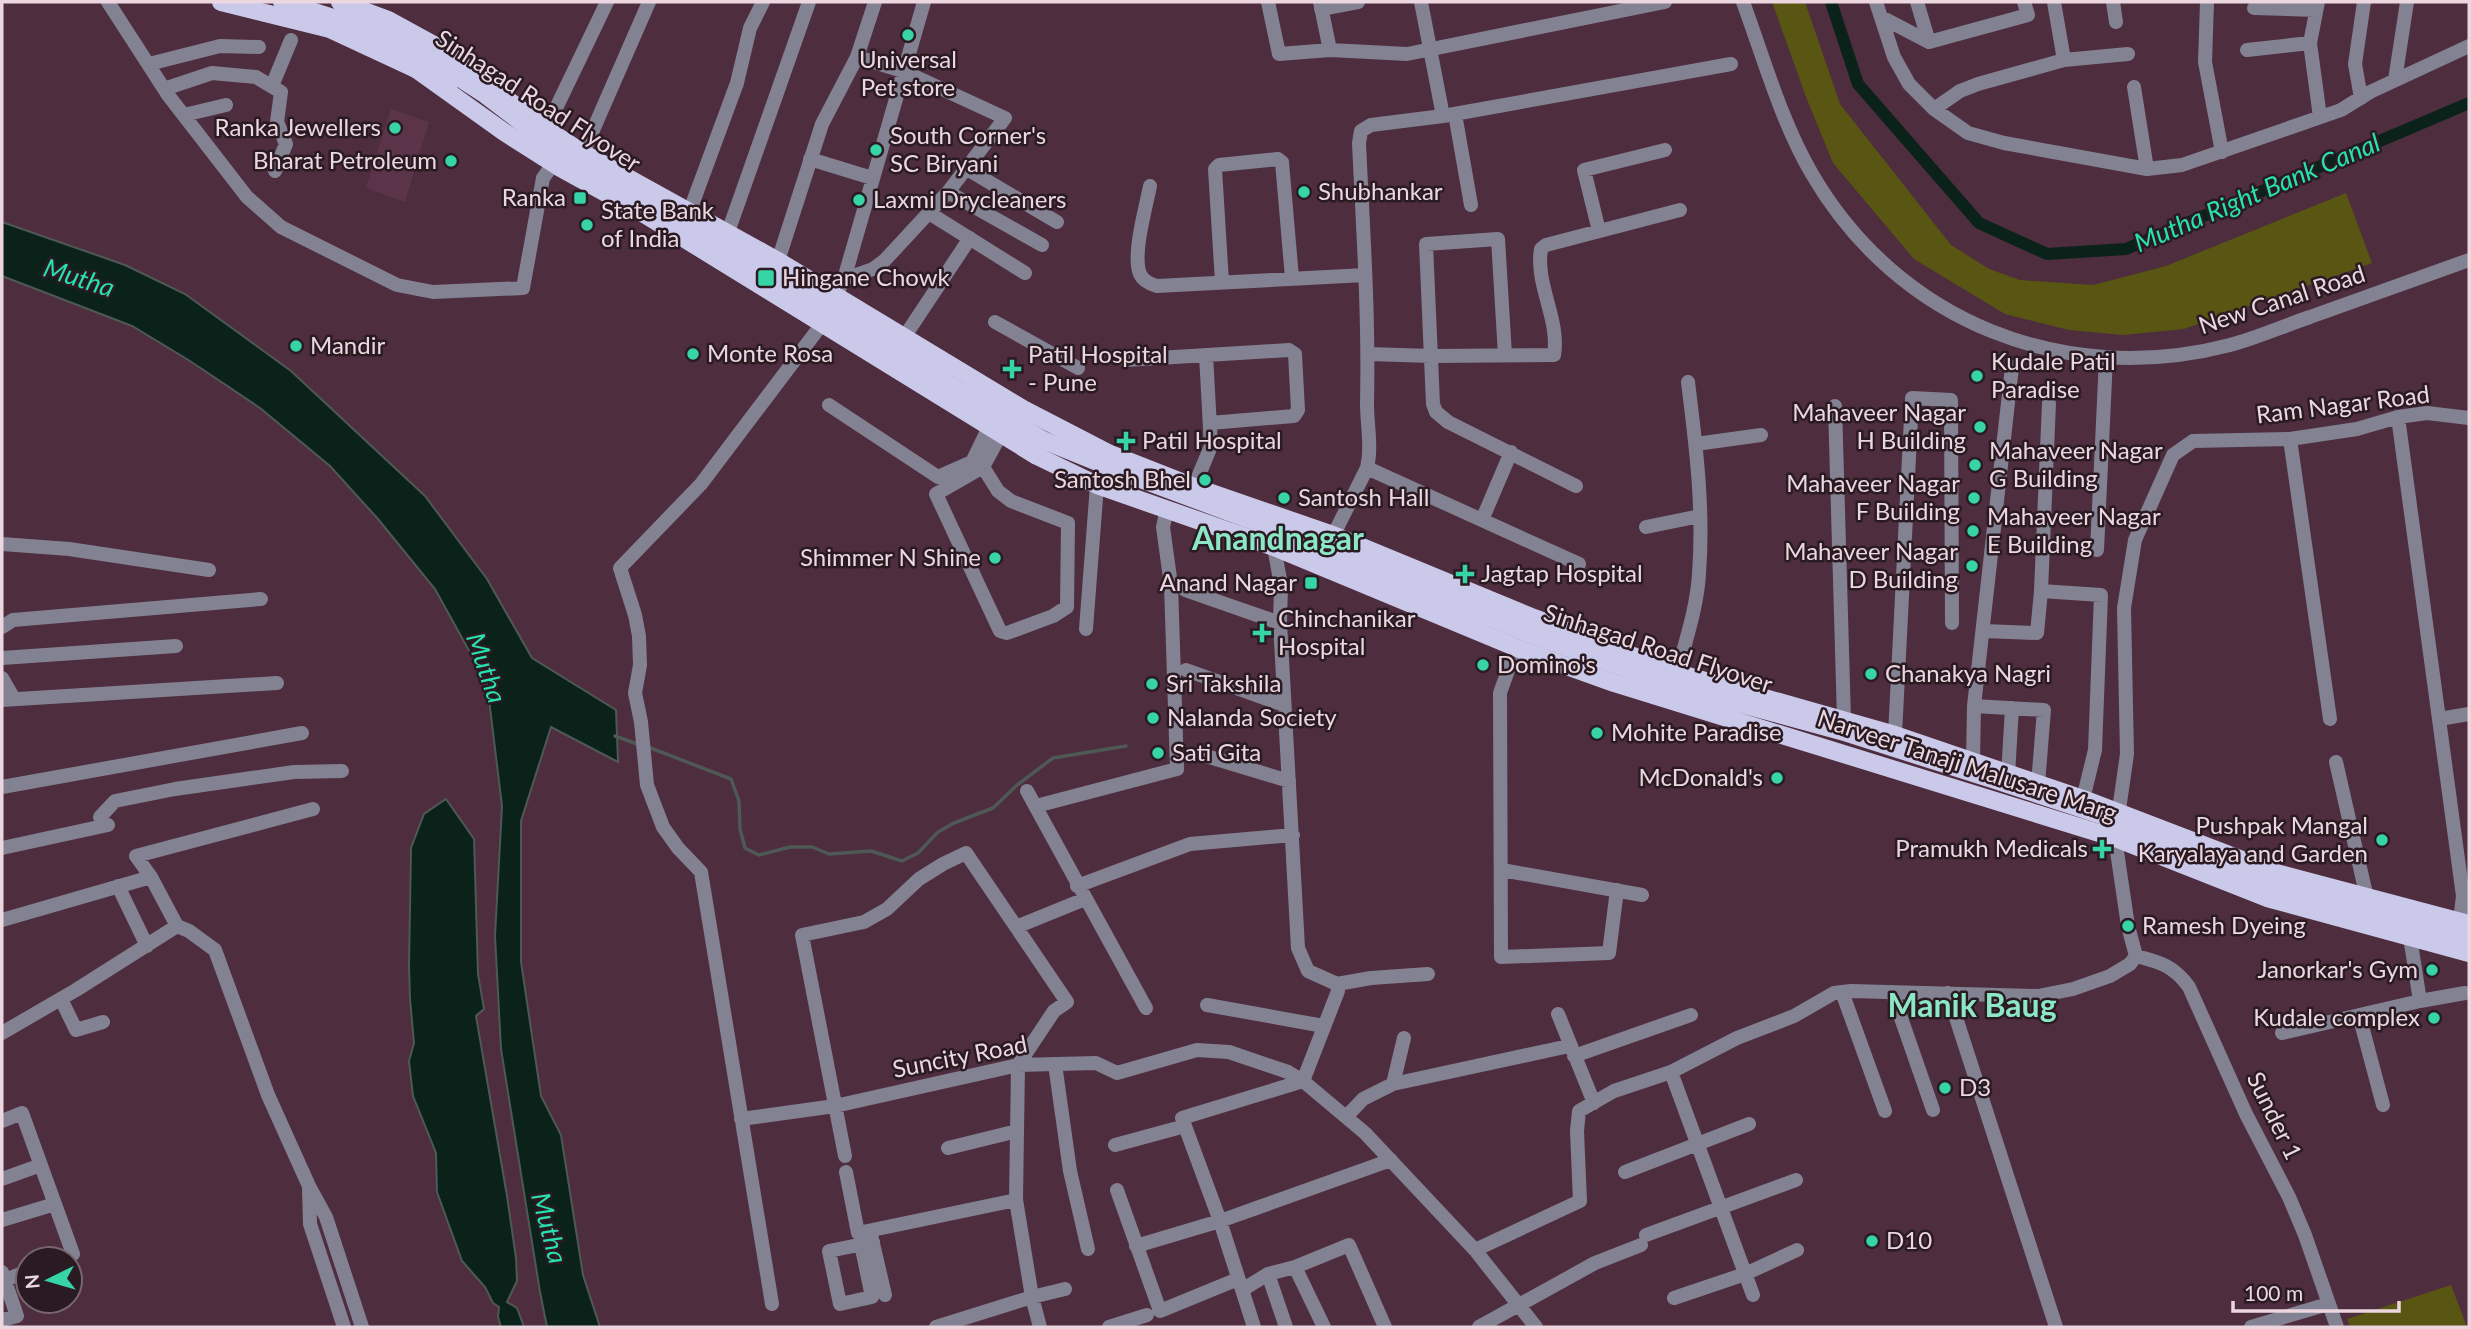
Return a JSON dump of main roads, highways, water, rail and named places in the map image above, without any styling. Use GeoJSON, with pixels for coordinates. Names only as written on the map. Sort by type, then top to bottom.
{"type":"FeatureCollection","features":[{"type":"Feature","properties":{"kind":"main road","name":"Narveer Tanaji Malusare Marg"},"geometry":{"type":"LineString","coordinates":[[221,2],[330,29],[416,69],[504,132],[554,163],[646,215],[1037,456],[1097,485],[1274,547],[1516,648],[1614,683],[1951,785],[2115,838],[2267,898],[2469,953]]}},
{"type":"Feature","properties":{"kind":"main road","name":"Sinhagad Road Flyover"},"geometry":{"type":"LineString","coordinates":[[282,2],[372,30],[433,61],[486,95],[542,138],[772,274],[954,388],[1043,440],[1272,528],[1527,633],[1654,678],[1841,732],[2107,817],[2276,884],[2466,927]]}},
{"type":"Feature","properties":{"kind":"main road","name":"Narveer Tanaji Malusare Marg"},"geometry":{"type":"LineString","coordinates":[[340,2],[368,7],[441,49],[546,129],[583,153],[778,261],[1023,409],[1110,454],[1194,487],[1333,535],[1676,673],[1895,735],[2083,799],[2276,873],[2466,927]]}},
{"type":"Feature","properties":{"kind":"main road","name":"Sinhagad Road Flyover"},"geometry":{"type":"LineString","coordinates":[[416,69],[441,77],[558,158],[641,205],[1041,447],[1102,476],[1376,578],[1612,673],[2017,795],[2155,842],[2263,886],[2469,944]]}},
{"type":"Feature","properties":{"kind":"water","name":"Mutha"},"geometry":{"type":"Polygon","coordinates":[[[2,222],[125,265],[185,294],[291,371],[425,496],[487,579],[532,658],[616,710],[618,762],[551,727],[521,821],[521,962],[541,1096],[561,1135],[583,1275],[600,1327],[547,1327],[540,1292],[501,1049],[495,936],[502,806],[487,683],[435,589],[330,466],[260,408],[132,326],[2,276],[2,222]]]}},
{"type":"Feature","properties":{"kind":"water"},"geometry":{"type":"Polygon","coordinates":[[[446,799],[474,839],[478,974],[484,1009],[476,1016],[516,1258],[517,1281],[507,1302],[517,1308],[524,1327],[501,1327],[499,1307],[493,1303],[485,1287],[462,1261],[437,1192],[436,1153],[413,1096],[409,1061],[414,1043],[409,966],[411,848],[424,814],[446,799]]]}},
{"type":"Feature","properties":{"kind":"waterway","name":"Mutha Right Bank Canal"},"geometry":{"type":"LineString","coordinates":[[1831,2],[1858,84],[1979,223],[2047,254],[2126,249],[2469,103]]}},
{"type":"Feature","properties":{"kind":"waterway"},"geometry":{"type":"LineString","coordinates":[[615,736],[640,745]]}},
{"type":"Feature","properties":{"kind":"waterway"},"geometry":{"type":"LineString","coordinates":[[648,747],[731,779],[739,801],[740,829],[745,848],[759,855],[790,847],[812,847],[829,854],[871,851],[902,861],[918,853],[938,832],[993,808],[1017,785],[1053,758],[1126,746]]}},
{"type":"Feature","properties":{"kind":"place","name":"Universal Pet store"},"geometry":{"type":"Point","coordinates":[908,35]}},
{"type":"Feature","properties":{"kind":"place","name":"Ranka Jewellers"},"geometry":{"type":"Point","coordinates":[395,128]}},
{"type":"Feature","properties":{"kind":"place","name":"South Corner's SC Biryani"},"geometry":{"type":"Point","coordinates":[876,150]}},
{"type":"Feature","properties":{"kind":"place","name":"Bharat Petroleum"},"geometry":{"type":"Point","coordinates":[451,161]}},
{"type":"Feature","properties":{"kind":"place","name":"Shubhankar"},"geometry":{"type":"Point","coordinates":[1304,192]}},
{"type":"Feature","properties":{"kind":"place","name":"Ranka"},"geometry":{"type":"Point","coordinates":[580,198]}},
{"type":"Feature","properties":{"kind":"place","name":"Laxmi Drycleaners"},"geometry":{"type":"Point","coordinates":[859,200]}},
{"type":"Feature","properties":{"kind":"place","name":"State Bank of India"},"geometry":{"type":"Point","coordinates":[587,225]}},
{"type":"Feature","properties":{"kind":"place","name":"Hingane Chowk"},"geometry":{"type":"Point","coordinates":[766,278]}},
{"type":"Feature","properties":{"kind":"place","name":"Mandir"},"geometry":{"type":"Point","coordinates":[296,346]}},
{"type":"Feature","properties":{"kind":"place","name":"Monte Rosa"},"geometry":{"type":"Point","coordinates":[693,354]}},
{"type":"Feature","properties":{"kind":"place","name":"Patil Hospital - Pune"},"geometry":{"type":"Point","coordinates":[1012,369]}},
{"type":"Feature","properties":{"kind":"place","name":"Kudale Patil Paradise"},"geometry":{"type":"Point","coordinates":[1977,376]}},
{"type":"Feature","properties":{"kind":"place","name":"Mahaveer Nagar H Building"},"geometry":{"type":"Point","coordinates":[1980,427]}},
{"type":"Feature","properties":{"kind":"place","name":"Patil Hospital"},"geometry":{"type":"Point","coordinates":[1126,441]}},
{"type":"Feature","properties":{"kind":"place","name":"Mahaveer Nagar G Building"},"geometry":{"type":"Point","coordinates":[1975,465]}},
{"type":"Feature","properties":{"kind":"place","name":"Santosh Bhel"},"geometry":{"type":"Point","coordinates":[1205,480]}},
{"type":"Feature","properties":{"kind":"place","name":"Santosh Hall"},"geometry":{"type":"Point","coordinates":[1284,498]}},
{"type":"Feature","properties":{"kind":"place","name":"Mahaveer Nagar F Building"},"geometry":{"type":"Point","coordinates":[1974,498]}},
{"type":"Feature","properties":{"kind":"place","name":"Mahaveer Nagar E Building"},"geometry":{"type":"Point","coordinates":[1973,531]}},
{"type":"Feature","properties":{"kind":"place","name":"Shimmer N Shine"},"geometry":{"type":"Point","coordinates":[995,558]}},
{"type":"Feature","properties":{"kind":"place","name":"Mahaveer Nagar D Building"},"geometry":{"type":"Point","coordinates":[1972,566]}},
{"type":"Feature","properties":{"kind":"place","name":"Jagtap Hospital"},"geometry":{"type":"Point","coordinates":[1465,574]}},
{"type":"Feature","properties":{"kind":"place","name":"Anand Nagar"},"geometry":{"type":"Point","coordinates":[1311,583]}},
{"type":"Feature","properties":{"kind":"place","name":"Chinchanikar Hospital"},"geometry":{"type":"Point","coordinates":[1262,633]}},
{"type":"Feature","properties":{"kind":"place","name":"Domino's"},"geometry":{"type":"Point","coordinates":[1483,665]}},
{"type":"Feature","properties":{"kind":"place","name":"Chanakya Nagri"},"geometry":{"type":"Point","coordinates":[1871,674]}},
{"type":"Feature","properties":{"kind":"place","name":"Sri Takshila"},"geometry":{"type":"Point","coordinates":[1152,684]}},
{"type":"Feature","properties":{"kind":"place","name":"Nalanda Society"},"geometry":{"type":"Point","coordinates":[1153,718]}},
{"type":"Feature","properties":{"kind":"place","name":"Mohite Paradise"},"geometry":{"type":"Point","coordinates":[1597,733]}},
{"type":"Feature","properties":{"kind":"place","name":"Sati Gita"},"geometry":{"type":"Point","coordinates":[1158,753]}},
{"type":"Feature","properties":{"kind":"place","name":"McDonald's"},"geometry":{"type":"Point","coordinates":[1777,778]}},
{"type":"Feature","properties":{"kind":"place","name":"Pushpak Mangal Karyalaya and Garden"},"geometry":{"type":"Point","coordinates":[2382,840]}},
{"type":"Feature","properties":{"kind":"place","name":"Pramukh Medicals"},"geometry":{"type":"Point","coordinates":[2102,849]}},
{"type":"Feature","properties":{"kind":"place","name":"Ramesh Dyeing"},"geometry":{"type":"Point","coordinates":[2128,926]}},
{"type":"Feature","properties":{"kind":"place","name":"Janorkar's Gym"},"geometry":{"type":"Point","coordinates":[2432,970]}},
{"type":"Feature","properties":{"kind":"place","name":"Kudale complex"},"geometry":{"type":"Point","coordinates":[2434,1018]}},
{"type":"Feature","properties":{"kind":"place","name":"D3"},"geometry":{"type":"Point","coordinates":[1945,1088]}},
{"type":"Feature","properties":{"kind":"place","name":"D10"},"geometry":{"type":"Point","coordinates":[1872,1241]}},
{"type":"Feature","properties":{"kind":"district","name":"Anandnagar"},"geometry":{"type":"Point","coordinates":[1278,539]}},
{"type":"Feature","properties":{"kind":"district","name":"Manik Baug"},"geometry":{"type":"Point","coordinates":[1972,1006]}}]}
